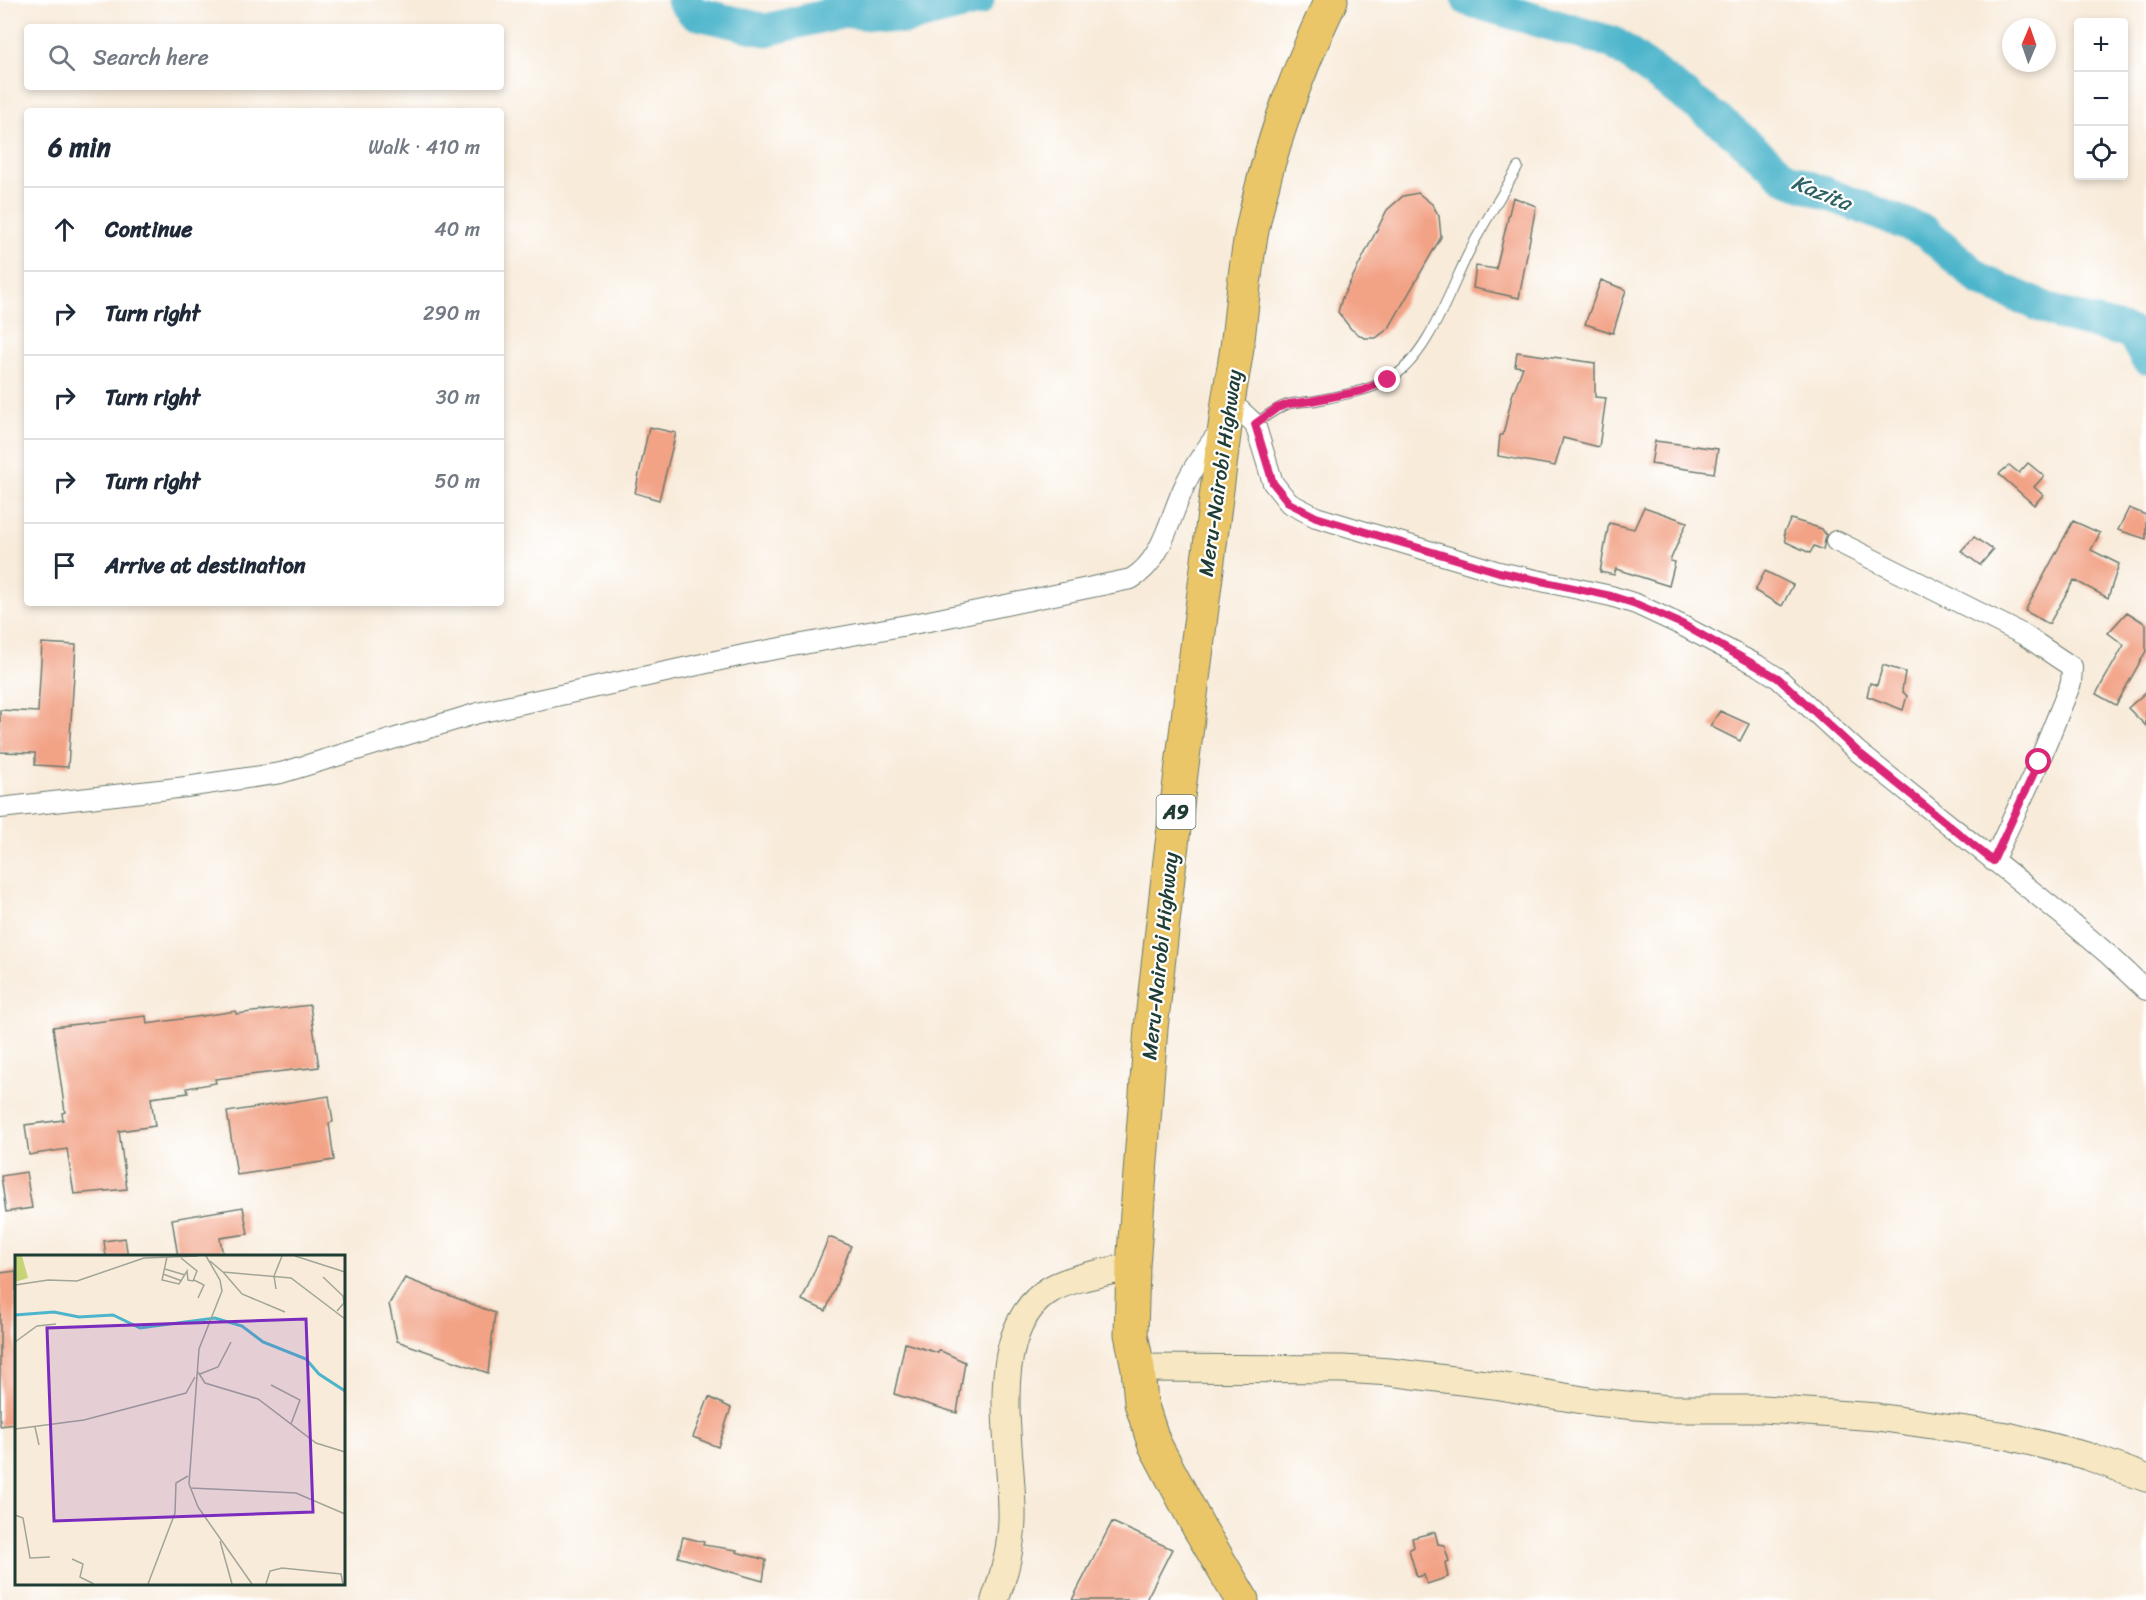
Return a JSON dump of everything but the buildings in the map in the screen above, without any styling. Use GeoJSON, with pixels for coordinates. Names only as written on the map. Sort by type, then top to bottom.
{"type":"FeatureCollection","features":[{"type":"Feature","properties":{"kind":"highway","name":"Meru-Nairobi Highway"},"geometry":{"type":"LineString","coordinates":[[1242,1600],[1198,1526],[1154,1443],[1141,1403],[1138,1368],[1131,1334],[1133,1266],[1154,1006],[1170,860],[1236,417],[1238,342],[1246,263],[1254,219],[1278,135],[1299,73],[1328,7]]}},
{"type":"Feature","properties":{"kind":"main road"},"geometry":{"type":"LineString","coordinates":[[995,1600],[1006,1568],[1011,1542],[1007,1383],[1012,1345],[1021,1322],[1035,1302],[1047,1291],[1078,1279],[1133,1266]]}},
{"type":"Feature","properties":{"kind":"main road"},"geometry":{"type":"LineString","coordinates":[[1138,1368],[1343,1369],[1390,1372],[1493,1385],[1595,1402],[1668,1409],[1763,1410],[1877,1417],[2008,1436],[2087,1456],[2146,1478]]}},
{"type":"Feature","properties":{"kind":"street"},"geometry":{"type":"LineString","coordinates":[[0,808],[186,787],[281,773],[477,713],[748,654],[929,621],[1131,579],[1143,572],[1155,555],[1184,486],[1202,454],[1236,417],[1273,483],[1289,503],[1316,517],[1499,572],[1636,604],[1682,624],[1778,678],[1857,751],[2070,921],[2146,990]]}},
{"type":"Feature","properties":{"kind":"street"},"geometry":{"type":"LineString","coordinates":[[1836,541],[2024,635],[2072,667],[2071,683],[2047,743],[1993,861]]}},
{"type":"Feature","properties":{"kind":"lane"},"geometry":{"type":"LineString","coordinates":[[1236,417],[1289,404],[1361,391],[1388,380],[1404,369],[1420,349],[1472,247],[1518,167]]}},
{"type":"Feature","properties":{"kind":"waterway","name":"Kazita"},"geometry":{"type":"LineString","coordinates":[[683,0],[694,13],[766,30],[844,11],[906,18],[978,0]]}},
{"type":"Feature","properties":{"kind":"waterway","name":"Kazita"},"geometry":{"type":"LineString","coordinates":[[1468,0],[1614,43],[1730,129],[1786,178],[1926,232],[1982,281],[2060,314],[2132,333],[2146,358]]}},
{"type":"Feature","properties":{"kind":"route"},"geometry":{"type":"LineString","coordinates":[[1388,380],[1361,391],[1289,404],[1277,408],[1255,424],[1273,483],[1289,503],[1316,517],[1499,572],[1611,596],[1682,624],[1778,678],[1857,751],[1993,861],[2039,762]]}}]}
